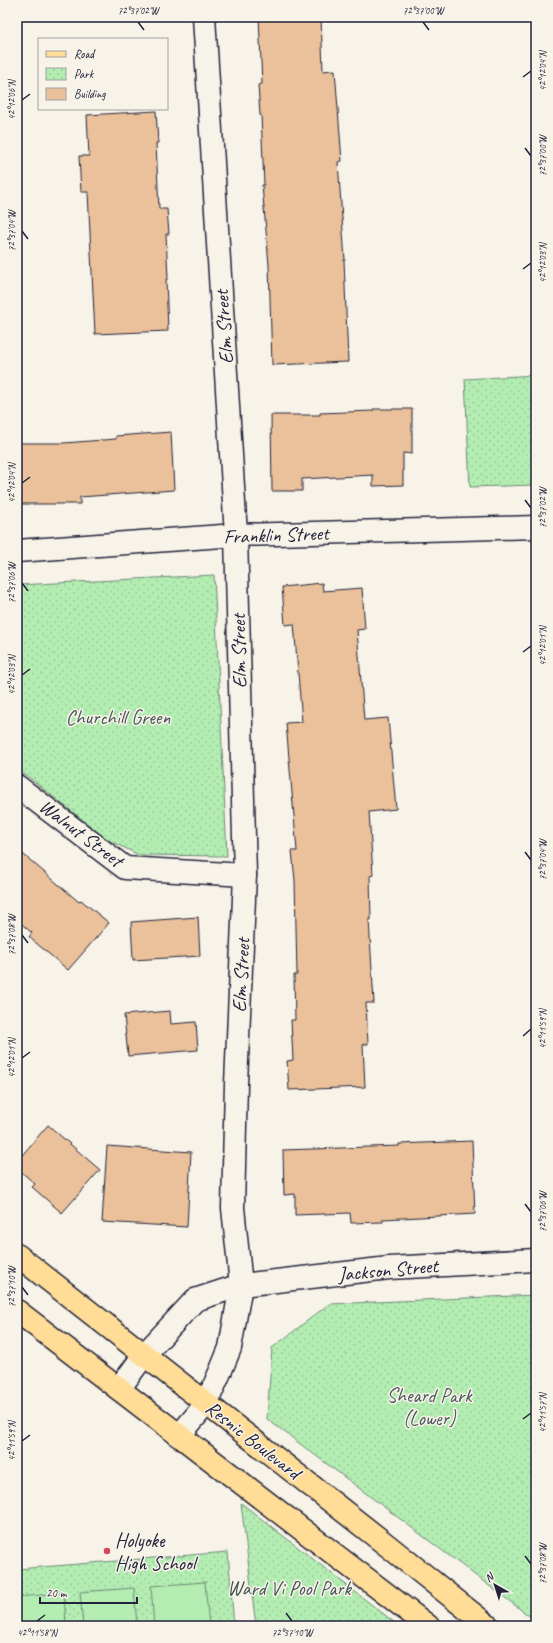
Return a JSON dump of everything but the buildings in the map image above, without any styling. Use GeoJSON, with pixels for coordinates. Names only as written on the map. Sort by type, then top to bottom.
{"type":"FeatureCollection","features":[{"type":"Feature","properties":{"kind":"main road","name":"Resnic Boulevard"},"geometry":{"type":"LineString","coordinates":[[17,1255],[488,1626]]}},
{"type":"Feature","properties":{"kind":"main road","name":"Resnic Boulevard"},"geometry":{"type":"LineString","coordinates":[[17,1311],[428,1626]]}},
{"type":"Feature","properties":{"kind":"street","name":"Elm Street"},"geometry":{"type":"LineString","coordinates":[[204,17],[236,535],[245,875],[236,1084],[233,1208],[241,1285]]}},
{"type":"Feature","properties":{"kind":"street","name":"Franklin Street"},"geometry":{"type":"LineString","coordinates":[[17,552],[236,535],[536,527]]}},
{"type":"Feature","properties":{"kind":"street","name":"Walnut Street"},"geometry":{"type":"LineString","coordinates":[[17,786],[125,868],[245,875]]}},
{"type":"Feature","properties":{"kind":"street","name":"Jackson Street"},"geometry":{"type":"LineString","coordinates":[[119,1389],[144,1355],[195,1300],[241,1285],[389,1268],[536,1260]]}},
{"type":"Feature","properties":{"kind":"street"},"geometry":{"type":"LineString","coordinates":[[179,1436],[206,1404],[230,1348],[241,1285]]}},
{"type":"Feature","properties":{"kind":"green space"},"geometry":{"type":"Polygon","coordinates":[[[536,375],[536,485],[470,487],[465,379],[536,375]]]}},
{"type":"Feature","properties":{"kind":"green space","name":"Churchill Green"},"geometry":{"type":"Polygon","coordinates":[[[214,575],[227,856],[139,855],[108,840],[17,768],[17,585],[214,575]]]}},
{"type":"Feature","properties":{"kind":"green space","name":"Sheard Park (Lower)"},"geometry":{"type":"Polygon","coordinates":[[[536,1295],[536,1621],[267,1419],[272,1348],[329,1304],[536,1295]]]}},
{"type":"Feature","properties":{"kind":"green space","name":"Ward Vi Pool Park"},"geometry":{"type":"Polygon","coordinates":[[[241,1503],[399,1626],[256,1626],[241,1503]]]}},
{"type":"Feature","properties":{"kind":"green space"},"geometry":{"type":"Polygon","coordinates":[[[228,1552],[234,1626],[17,1626],[17,1569],[228,1552]]]}},
{"type":"Feature","properties":{"kind":"green space"},"geometry":{"type":"Polygon","coordinates":[[[205,1582],[209,1626],[154,1626],[151,1586],[205,1582]]]}},
{"type":"Feature","properties":{"kind":"green space"},"geometry":{"type":"Polygon","coordinates":[[[134,1588],[137,1626],[83,1626],[80,1592],[134,1588]]]}},
{"type":"Feature","properties":{"kind":"green space"},"geometry":{"type":"Polygon","coordinates":[[[64,1593],[66,1626],[17,1626],[17,1597],[64,1593]]]}},
{"type":"Feature","properties":{"kind":"place","name":"Holyoke High School"},"geometry":{"type":"Point","coordinates":[107,1551]}}]}
